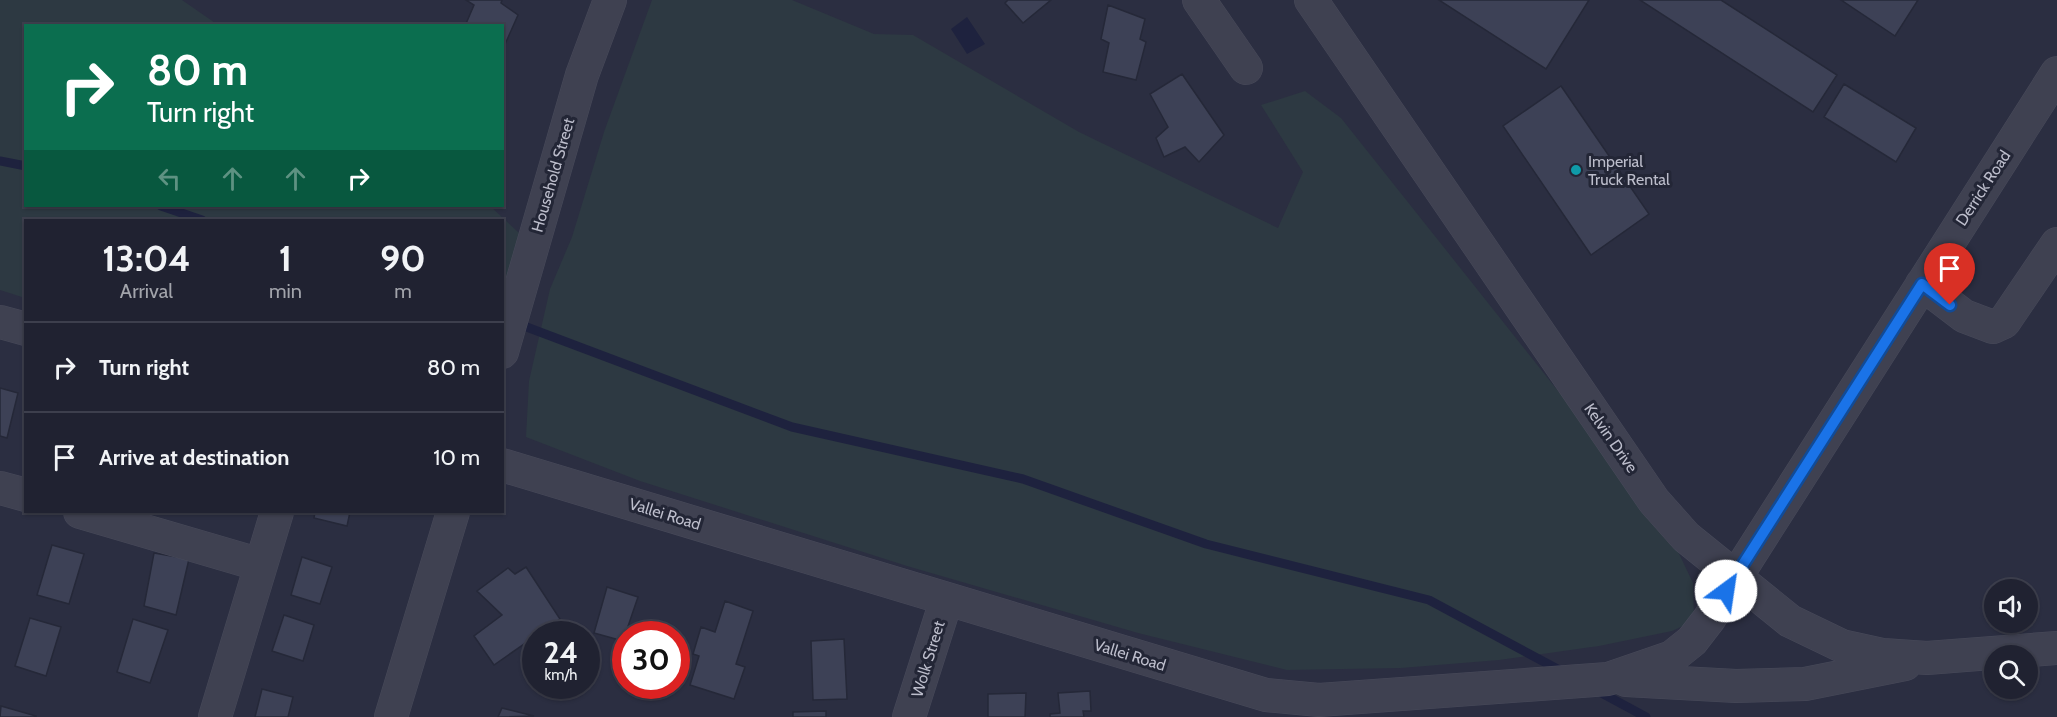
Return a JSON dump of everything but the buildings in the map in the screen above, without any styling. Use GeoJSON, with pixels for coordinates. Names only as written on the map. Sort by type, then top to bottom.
{"type":"FeatureCollection","features":[{"type":"Feature","properties":{"kind":"street","name":"Household Street"},"geometry":{"type":"LineString","coordinates":[[505,342],[582,75],[610,0]]}},
{"type":"Feature","properties":{"kind":"street"},"geometry":{"type":"LineString","coordinates":[[1199,0],[1246,68]]}},
{"type":"Feature","properties":{"kind":"street","name":"Kelvin Drive"},"geometry":{"type":"LineString","coordinates":[[1311,0],[1654,501],[1686,537],[1790,621],[1832,642],[1883,655],[1927,658],[2057,648]]}},
{"type":"Feature","properties":{"kind":"street","name":"Derrick Road"},"geometry":{"type":"LineString","coordinates":[[1734,577],[2057,72]]}},
{"type":"Feature","properties":{"kind":"street"},"geometry":{"type":"LineString","coordinates":[[1922,284],[1964,316],[1993,327],[2004,322],[2057,244]]}},
{"type":"Feature","properties":{"kind":"street"},"geometry":{"type":"LineString","coordinates":[[0,321],[24,328]]}},
{"type":"Feature","properties":{"kind":"street","name":"Vallei Road"},"geometry":{"type":"LineString","coordinates":[[504,466],[1236,687],[1288,708],[1362,698],[1608,679],[1672,657],[1692,641],[1709,620],[1734,577]]}},
{"type":"Feature","properties":{"kind":"street"},"geometry":{"type":"LineString","coordinates":[[0,488],[24,494]]}},
{"type":"Feature","properties":{"kind":"street"},"geometry":{"type":"LineString","coordinates":[[83,513],[261,565]]}},
{"type":"Feature","properties":{"kind":"street"},"geometry":{"type":"LineString","coordinates":[[215,717],[277,513]]}},
{"type":"Feature","properties":{"kind":"street"},"geometry":{"type":"LineString","coordinates":[[391,717],[453,513]]}},
{"type":"Feature","properties":{"kind":"street","name":"Wolk Street"},"geometry":{"type":"LineString","coordinates":[[909,717],[946,601]]}},
{"type":"Feature","properties":{"kind":"street"},"geometry":{"type":"LineString","coordinates":[[1608,679],[1736,686],[1805,684],[1846,678],[1927,658]]}},
{"type":"Feature","properties":{"kind":"shaded area"},"geometry":{"type":"Polygon","coordinates":[[[0,0],[182,0],[217,24],[24,24],[24,207],[491,207],[530,243],[504,327],[504,219],[24,219],[24,298],[0,290],[0,0]]]}},
{"type":"Feature","properties":{"kind":"shaded area"},"geometry":{"type":"Polygon","coordinates":[[[652,0],[792,0],[874,34],[913,35],[1079,132],[1278,228],[1303,172],[1261,105],[1305,91],[1341,118],[1640,494],[1672,539],[1693,583],[1694,621],[1672,631],[1599,646],[1499,660],[1401,668],[1287,670],[1138,633],[907,566],[640,481],[526,437],[529,381],[550,289],[572,237],[604,132],[652,0]]]}},
{"type":"Feature","properties":{"kind":"water"},"geometry":{"type":"Polygon","coordinates":[[[967,17],[985,44],[967,54],[951,29],[967,17]]]}},
{"type":"Feature","properties":{"kind":"waterway"},"geometry":{"type":"LineString","coordinates":[[0,161],[24,166]]}},
{"type":"Feature","properties":{"kind":"waterway"},"geometry":{"type":"LineString","coordinates":[[164,207],[199,219]]}},
{"type":"Feature","properties":{"kind":"waterway"},"geometry":{"type":"LineString","coordinates":[[516,323],[792,427],[1023,479],[1206,544],[1429,600],[1563,672]]}},
{"type":"Feature","properties":{"kind":"waterway"},"geometry":{"type":"LineString","coordinates":[[1596,690],[1646,717]]}},
{"type":"Feature","properties":{"kind":"place","name":"Imperial Truck Rental"},"geometry":{"type":"Point","coordinates":[1576,170]}},
{"type":"Feature","properties":{"kind":"route"},"geometry":{"type":"LineString","coordinates":[[1726,591],[1922,284],[1950,305]]}}]}
